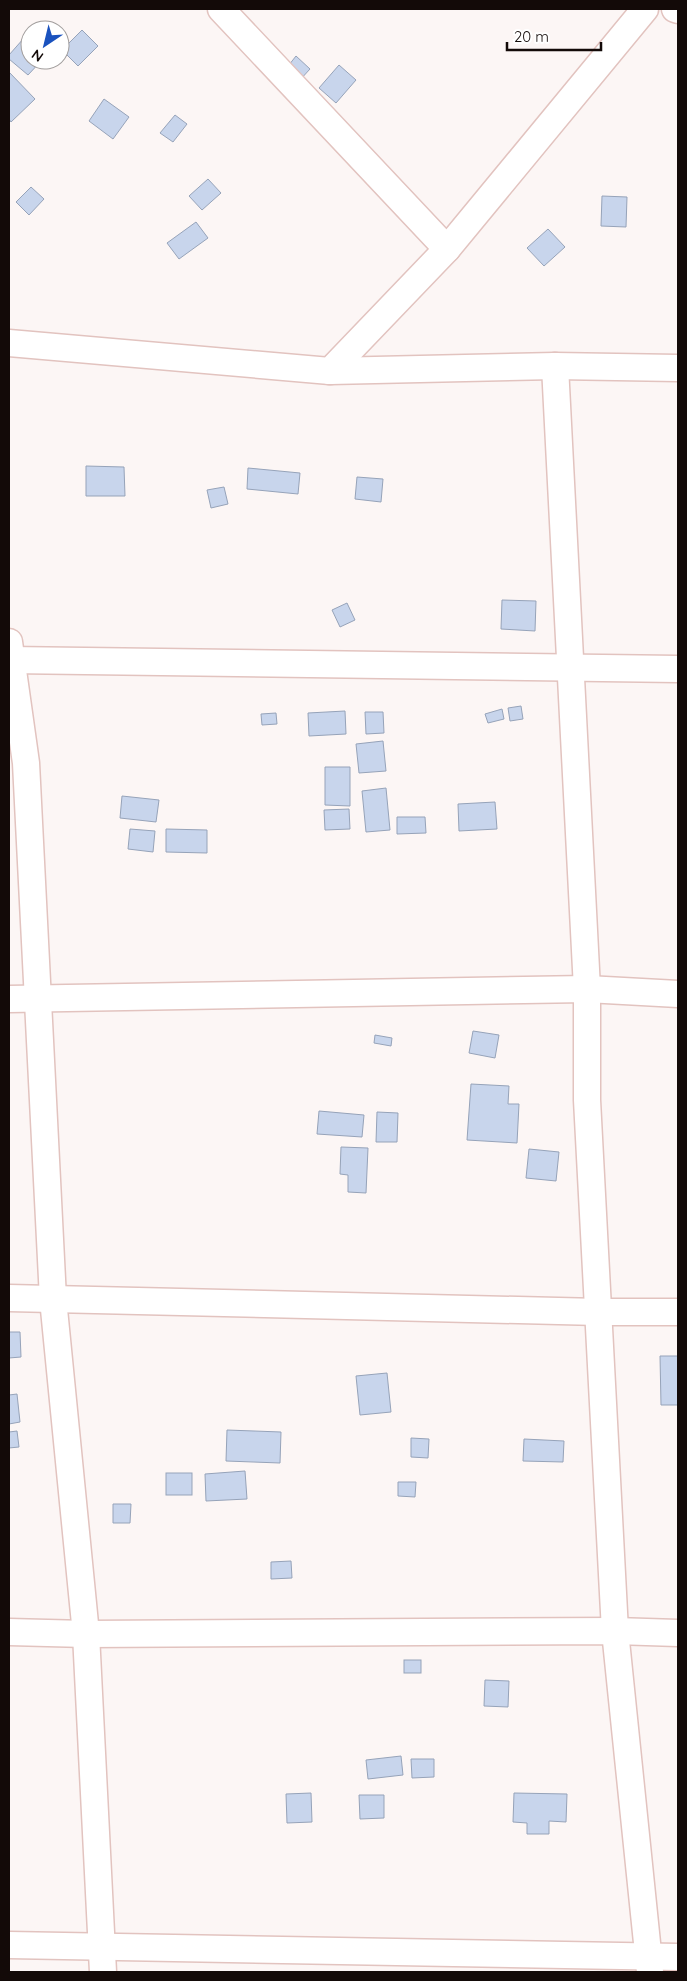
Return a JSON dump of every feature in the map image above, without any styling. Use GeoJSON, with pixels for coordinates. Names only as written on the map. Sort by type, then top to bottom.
{"type":"FeatureCollection","features":[{"type":"Feature","properties":{"kind":"street"},"geometry":{"type":"LineString","coordinates":[[221,9],[446,249]]}},
{"type":"Feature","properties":{"kind":"street"},"geometry":{"type":"LineString","coordinates":[[330,371],[446,249],[645,9]]}},
{"type":"Feature","properties":{"kind":"street"},"geometry":{"type":"LineString","coordinates":[[9,343],[330,371],[555,366],[678,368]]}},
{"type":"Feature","properties":{"kind":"street"},"geometry":{"type":"LineString","coordinates":[[555,366],[587,989],[587,1100],[615,1631],[649,1965]]}},
{"type":"Feature","properties":{"kind":"street"},"geometry":{"type":"LineString","coordinates":[[102,1960],[86,1634],[53,1299],[26,764],[10,654],[678,669]]}},
{"type":"Feature","properties":{"kind":"street"},"geometry":{"type":"LineString","coordinates":[[9,999],[38,1000],[587,989],[678,994]]}},
{"type":"Feature","properties":{"kind":"street"},"geometry":{"type":"LineString","coordinates":[[9,1298],[599,1312],[678,1312]]}},
{"type":"Feature","properties":{"kind":"street"},"geometry":{"type":"LineString","coordinates":[[9,1632],[86,1634],[615,1631],[678,1633]]}},
{"type":"Feature","properties":{"kind":"street"},"geometry":{"type":"LineString","coordinates":[[9,1945],[102,1960],[649,1965],[678,1957]]}},
{"type":"Feature","properties":{"kind":"building"},"geometry":{"type":"Polygon","coordinates":[[[82,30],[98,46],[78,66],[70,58],[70,42],[82,30]]]}},
{"type":"Feature","properties":{"kind":"building"},"geometry":{"type":"Polygon","coordinates":[[[20,43],[20,68],[9,59],[9,55],[20,43]]]}},
{"type":"Feature","properties":{"kind":"building"},"geometry":{"type":"Polygon","coordinates":[[[296,56],[310,69],[299,81],[285,70],[296,56]]]}},
{"type":"Feature","properties":{"kind":"building"},"geometry":{"type":"Polygon","coordinates":[[[339,65],[356,80],[336,103],[319,88],[339,65]]]}},
{"type":"Feature","properties":{"kind":"building"},"geometry":{"type":"Polygon","coordinates":[[[22,70],[33,70],[28,75],[22,70]]]}},
{"type":"Feature","properties":{"kind":"building"},"geometry":{"type":"Polygon","coordinates":[[[9,72],[35,99],[11,122],[9,119],[9,72]]]}},
{"type":"Feature","properties":{"kind":"building"},"geometry":{"type":"Polygon","coordinates":[[[104,99],[129,117],[113,139],[89,121],[104,99]]]}},
{"type":"Feature","properties":{"kind":"building"},"geometry":{"type":"Polygon","coordinates":[[[175,115],[187,124],[173,142],[160,133],[175,115]]]}},
{"type":"Feature","properties":{"kind":"building"},"geometry":{"type":"Polygon","coordinates":[[[208,179],[221,193],[202,210],[189,196],[208,179]]]}},
{"type":"Feature","properties":{"kind":"building"},"geometry":{"type":"Polygon","coordinates":[[[31,187],[44,199],[29,215],[16,202],[31,187]]]}},
{"type":"Feature","properties":{"kind":"building"},"geometry":{"type":"Polygon","coordinates":[[[602,196],[627,197],[626,227],[601,226],[602,196]]]}},
{"type":"Feature","properties":{"kind":"building"},"geometry":{"type":"Polygon","coordinates":[[[196,222],[208,238],[179,259],[167,243],[196,222]]]}},
{"type":"Feature","properties":{"kind":"building"},"geometry":{"type":"Polygon","coordinates":[[[548,229],[565,247],[544,266],[527,248],[548,229]]]}},
{"type":"Feature","properties":{"kind":"building"},"geometry":{"type":"Polygon","coordinates":[[[86,466],[124,467],[125,496],[86,496],[86,466]]]}},
{"type":"Feature","properties":{"kind":"building"},"geometry":{"type":"Polygon","coordinates":[[[248,468],[300,473],[298,494],[247,489],[248,468]]]}},
{"type":"Feature","properties":{"kind":"building"},"geometry":{"type":"Polygon","coordinates":[[[357,477],[383,479],[381,502],[355,499],[357,477]]]}},
{"type":"Feature","properties":{"kind":"building"},"geometry":{"type":"Polygon","coordinates":[[[224,487],[228,504],[211,508],[207,490],[224,487]]]}},
{"type":"Feature","properties":{"kind":"building"},"geometry":{"type":"Polygon","coordinates":[[[502,600],[536,601],[535,631],[501,629],[502,600]]]}},
{"type":"Feature","properties":{"kind":"building"},"geometry":{"type":"Polygon","coordinates":[[[347,603],[355,620],[340,627],[332,610],[347,603]]]}},
{"type":"Feature","properties":{"kind":"building"},"geometry":{"type":"Polygon","coordinates":[[[521,706],[523,719],[510,721],[508,708],[521,706]]]}},
{"type":"Feature","properties":{"kind":"building"},"geometry":{"type":"Polygon","coordinates":[[[502,709],[504,719],[488,723],[485,714],[502,709]]]}},
{"type":"Feature","properties":{"kind":"building"},"geometry":{"type":"Polygon","coordinates":[[[345,711],[346,734],[309,736],[308,713],[345,711]]]}},
{"type":"Feature","properties":{"kind":"building"},"geometry":{"type":"Polygon","coordinates":[[[365,712],[383,712],[384,733],[366,734],[365,712]]]}},
{"type":"Feature","properties":{"kind":"building"},"geometry":{"type":"Polygon","coordinates":[[[276,713],[277,724],[262,725],[261,714],[276,713]]]}},
{"type":"Feature","properties":{"kind":"building"},"geometry":{"type":"Polygon","coordinates":[[[383,741],[386,771],[359,773],[356,744],[383,741]]]}},
{"type":"Feature","properties":{"kind":"building"},"geometry":{"type":"Polygon","coordinates":[[[325,767],[350,767],[350,806],[325,805],[325,767]]]}},
{"type":"Feature","properties":{"kind":"building"},"geometry":{"type":"Polygon","coordinates":[[[386,788],[390,830],[366,832],[362,791],[386,788]]]}},
{"type":"Feature","properties":{"kind":"building"},"geometry":{"type":"Polygon","coordinates":[[[122,796],[159,800],[156,822],[120,818],[122,796]]]}},
{"type":"Feature","properties":{"kind":"building"},"geometry":{"type":"Polygon","coordinates":[[[495,802],[497,829],[459,831],[458,804],[495,802]]]}},
{"type":"Feature","properties":{"kind":"building"},"geometry":{"type":"Polygon","coordinates":[[[349,809],[350,829],[325,830],[324,810],[349,809]]]}},
{"type":"Feature","properties":{"kind":"building"},"geometry":{"type":"Polygon","coordinates":[[[397,817],[425,817],[426,833],[397,834],[397,817]]]}},
{"type":"Feature","properties":{"kind":"building"},"geometry":{"type":"Polygon","coordinates":[[[130,829],[155,831],[153,852],[128,849],[130,829]]]}},
{"type":"Feature","properties":{"kind":"building"},"geometry":{"type":"Polygon","coordinates":[[[166,829],[207,830],[207,853],[166,852],[166,829]]]}},
{"type":"Feature","properties":{"kind":"building"},"geometry":{"type":"Polygon","coordinates":[[[473,1031],[499,1035],[495,1058],[469,1053],[473,1031]]]}},
{"type":"Feature","properties":{"kind":"building"},"geometry":{"type":"Polygon","coordinates":[[[375,1035],[392,1038],[391,1046],[374,1043],[375,1035]]]}},
{"type":"Feature","properties":{"kind":"building"},"geometry":{"type":"Polygon","coordinates":[[[471,1084],[509,1086],[508,1104],[519,1104],[517,1143],[467,1140],[471,1084]]]}},
{"type":"Feature","properties":{"kind":"building"},"geometry":{"type":"Polygon","coordinates":[[[319,1111],[364,1115],[362,1137],[317,1134],[319,1111]]]}},
{"type":"Feature","properties":{"kind":"building"},"geometry":{"type":"Polygon","coordinates":[[[377,1112],[398,1113],[397,1142],[376,1142],[377,1112]]]}},
{"type":"Feature","properties":{"kind":"building"},"geometry":{"type":"Polygon","coordinates":[[[341,1147],[368,1148],[366,1193],[348,1192],[348,1175],[340,1174],[341,1147]]]}},
{"type":"Feature","properties":{"kind":"building"},"geometry":{"type":"Polygon","coordinates":[[[529,1149],[559,1152],[556,1181],[526,1178],[529,1149]]]}},
{"type":"Feature","properties":{"kind":"building"},"geometry":{"type":"Polygon","coordinates":[[[9,1332],[20,1332],[21,1357],[9,1358],[9,1332]]]}},
{"type":"Feature","properties":{"kind":"building"},"geometry":{"type":"Polygon","coordinates":[[[660,1356],[678,1356],[678,1405],[661,1405],[660,1356]]]}},
{"type":"Feature","properties":{"kind":"building"},"geometry":{"type":"Polygon","coordinates":[[[387,1373],[391,1412],[360,1415],[356,1376],[387,1373]]]}},
{"type":"Feature","properties":{"kind":"building"},"geometry":{"type":"Polygon","coordinates":[[[17,1394],[20,1422],[9,1424],[9,1395],[17,1394]]]}},
{"type":"Feature","properties":{"kind":"building"},"geometry":{"type":"Polygon","coordinates":[[[227,1430],[281,1432],[280,1463],[226,1461],[227,1430]]]}},
{"type":"Feature","properties":{"kind":"building"},"geometry":{"type":"Polygon","coordinates":[[[17,1431],[19,1447],[9,1448],[9,1432],[17,1431]]]}},
{"type":"Feature","properties":{"kind":"building"},"geometry":{"type":"Polygon","coordinates":[[[411,1438],[429,1439],[428,1458],[411,1457],[411,1438]]]}},
{"type":"Feature","properties":{"kind":"building"},"geometry":{"type":"Polygon","coordinates":[[[524,1439],[564,1441],[563,1462],[523,1461],[524,1439]]]}},
{"type":"Feature","properties":{"kind":"building"},"geometry":{"type":"Polygon","coordinates":[[[245,1471],[247,1499],[206,1501],[205,1474],[245,1471]]]}},
{"type":"Feature","properties":{"kind":"building"},"geometry":{"type":"Polygon","coordinates":[[[166,1473],[192,1473],[192,1495],[166,1495],[166,1473]]]}},
{"type":"Feature","properties":{"kind":"building"},"geometry":{"type":"Polygon","coordinates":[[[398,1482],[416,1482],[415,1497],[398,1496],[398,1482]]]}},
{"type":"Feature","properties":{"kind":"building"},"geometry":{"type":"Polygon","coordinates":[[[113,1504],[131,1504],[130,1523],[113,1523],[113,1504]]]}},
{"type":"Feature","properties":{"kind":"building"},"geometry":{"type":"Polygon","coordinates":[[[291,1561],[292,1578],[271,1579],[271,1562],[291,1561]]]}},
{"type":"Feature","properties":{"kind":"building"},"geometry":{"type":"Polygon","coordinates":[[[404,1660],[421,1660],[421,1673],[404,1673],[404,1660]]]}},
{"type":"Feature","properties":{"kind":"building"},"geometry":{"type":"Polygon","coordinates":[[[485,1680],[509,1681],[508,1707],[484,1706],[485,1680]]]}},
{"type":"Feature","properties":{"kind":"building"},"geometry":{"type":"Polygon","coordinates":[[[401,1756],[403,1775],[368,1779],[366,1760],[401,1756]]]}},
{"type":"Feature","properties":{"kind":"building"},"geometry":{"type":"Polygon","coordinates":[[[411,1759],[434,1759],[434,1777],[412,1778],[411,1759]]]}},
{"type":"Feature","properties":{"kind":"building"},"geometry":{"type":"Polygon","coordinates":[[[311,1793],[312,1822],[287,1823],[286,1794],[311,1793]]]}},
{"type":"Feature","properties":{"kind":"building"},"geometry":{"type":"Polygon","coordinates":[[[514,1793],[567,1794],[566,1822],[549,1821],[549,1834],[527,1834],[527,1823],[513,1822],[514,1793]]]}},
{"type":"Feature","properties":{"kind":"building"},"geometry":{"type":"Polygon","coordinates":[[[359,1795],[384,1795],[384,1818],[360,1819],[359,1795]]]}}]}
